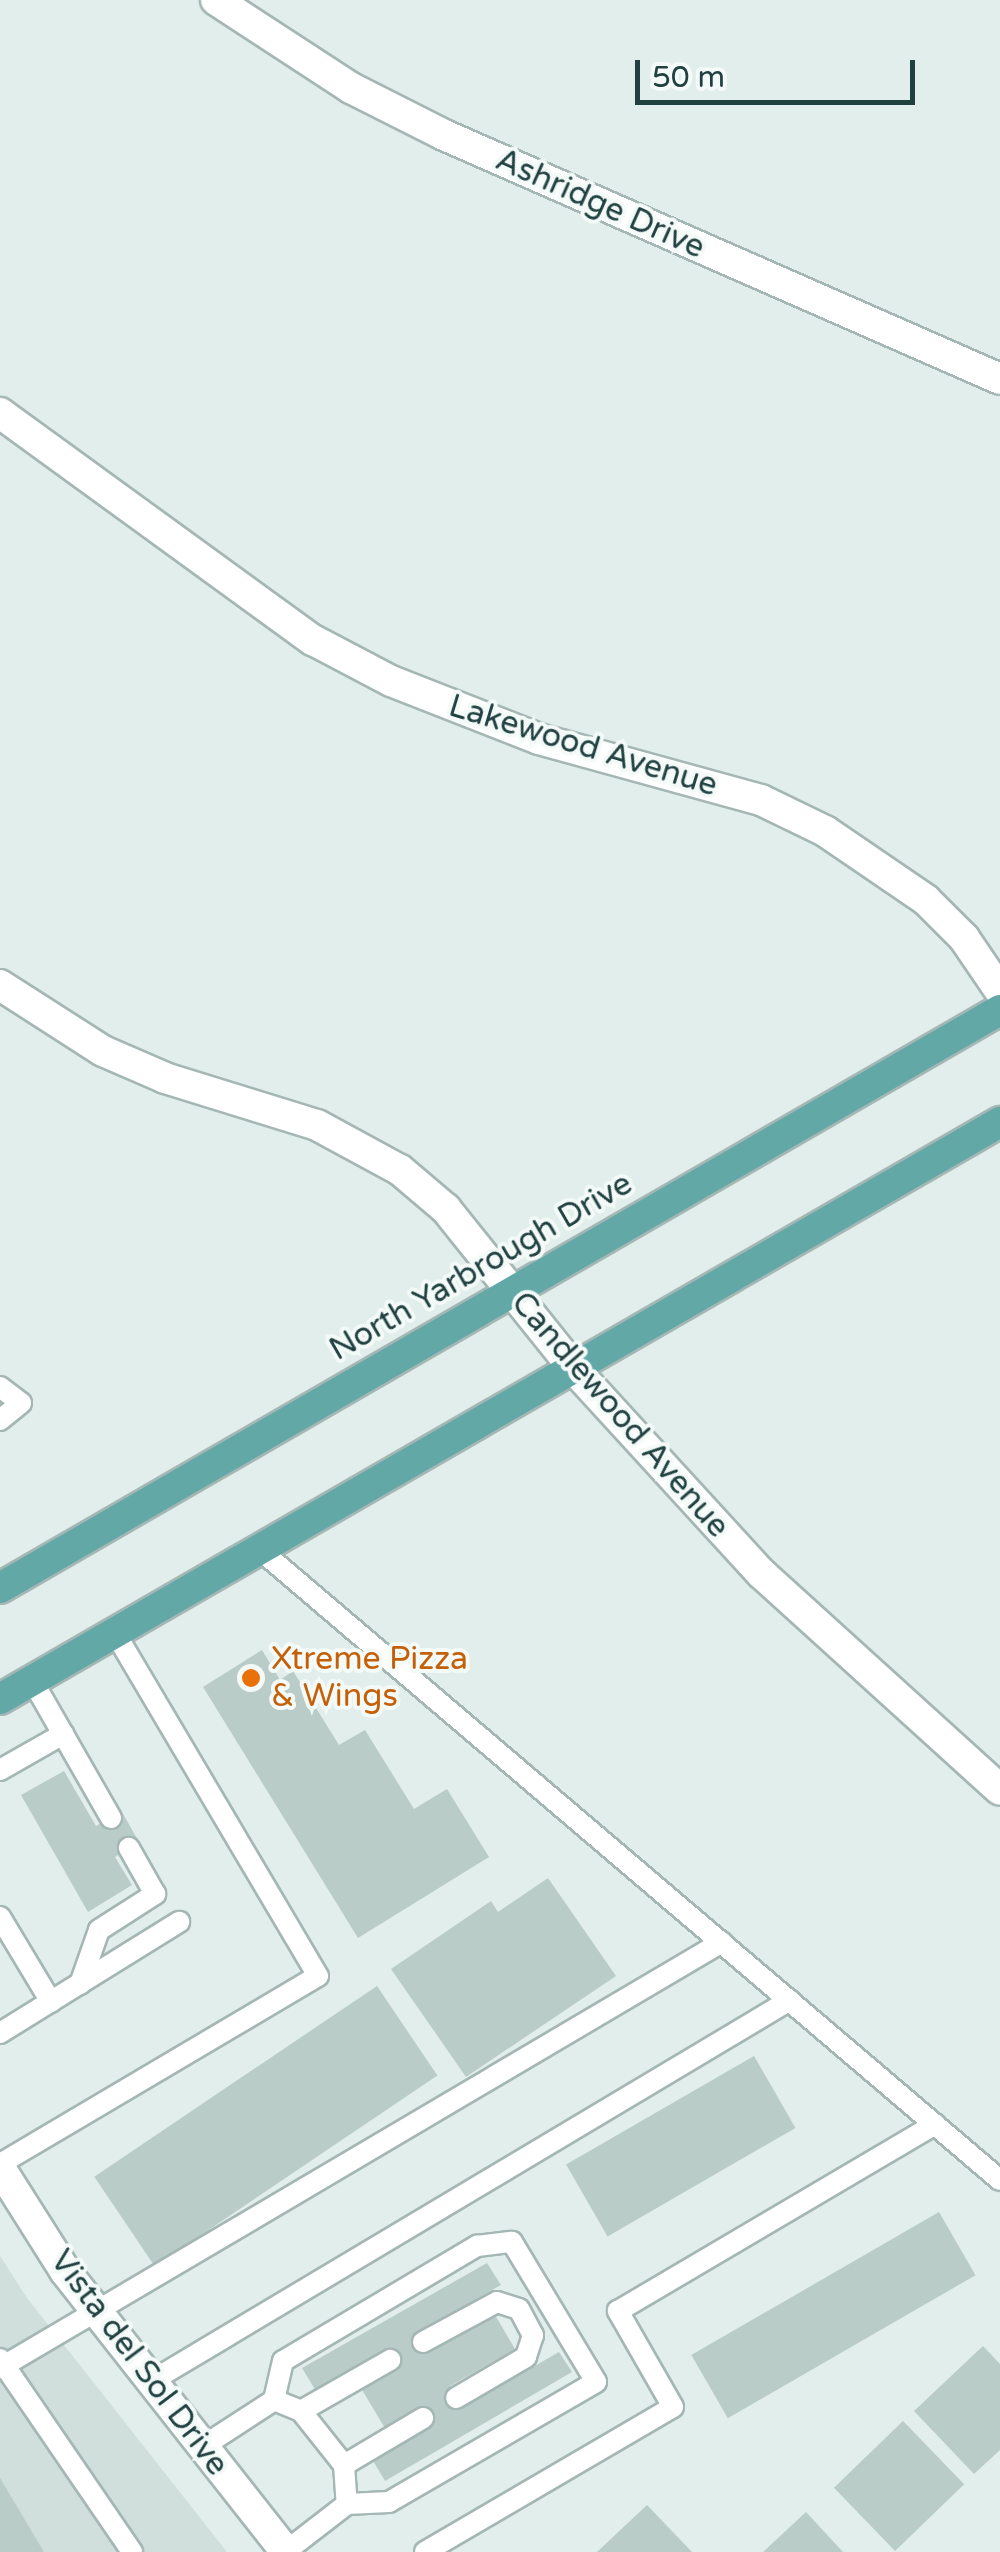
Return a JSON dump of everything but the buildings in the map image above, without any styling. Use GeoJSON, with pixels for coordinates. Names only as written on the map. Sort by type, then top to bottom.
{"type":"FeatureCollection","features":[{"type":"Feature","properties":{"kind":"main road","name":"North Yarbrough Drive"},"geometry":{"type":"LineString","coordinates":[[0,1588],[509,1290],[1000,1010]]}},
{"type":"Feature","properties":{"kind":"main road"},"geometry":{"type":"LineString","coordinates":[[0,1698],[1000,1122]]}},
{"type":"Feature","properties":{"kind":"street","name":"Ashridge Drive"},"geometry":{"type":"LineString","coordinates":[[216,0],[350,88],[444,136],[1000,379]]}},
{"type":"Feature","properties":{"kind":"street","name":"Lakewood Avenue"},"geometry":{"type":"LineString","coordinates":[[0,413],[314,640],[391,681],[538,739],[761,800],[826,831],[926,900],[964,938],[1000,992]]}},
{"type":"Feature","properties":{"kind":"street","name":"Candlewood Avenue"},"geometry":{"type":"LineString","coordinates":[[0,985],[103,1051],[165,1078],[317,1125],[400,1170],[446,1209],[574,1369],[762,1574],[1000,1790]]}},
{"type":"Feature","properties":{"kind":"street","name":"Vista del Sol Drive"},"geometry":{"type":"LineString","coordinates":[[1,2172],[96,2312],[286,2552]]}},
{"type":"Feature","properties":{"kind":"lane"},"geometry":{"type":"LineString","coordinates":[[0,1387],[21,1403],[0,1420]]}},
{"type":"Feature","properties":{"kind":"lane"},"geometry":{"type":"LineString","coordinates":[[259,1549],[1000,2180]]}},
{"type":"Feature","properties":{"kind":"lane"},"geometry":{"type":"LineString","coordinates":[[1,2172],[318,1976],[114,1632]]}},
{"type":"Feature","properties":{"kind":"lane"},"geometry":{"type":"LineString","coordinates":[[32,1680],[111,1818]]}},
{"type":"Feature","properties":{"kind":"lane"},"geometry":{"type":"LineString","coordinates":[[0,1770],[63,1734]]}},
{"type":"Feature","properties":{"kind":"lane"},"geometry":{"type":"LineString","coordinates":[[80,1984],[99,1930],[155,1894],[129,1848]]}},
{"type":"Feature","properties":{"kind":"lane"},"geometry":{"type":"LineString","coordinates":[[0,1916],[50,2002]]}},
{"type":"Feature","properties":{"kind":"lane"},"geometry":{"type":"LineString","coordinates":[[0,2033],[180,1922]]}},
{"type":"Feature","properties":{"kind":"lane"},"geometry":{"type":"LineString","coordinates":[[132,2552],[2,2364],[722,1942]]}},
{"type":"Feature","properties":{"kind":"lane"},"geometry":{"type":"LineString","coordinates":[[150,2382],[790,2000]]}},
{"type":"Feature","properties":{"kind":"lane"},"geometry":{"type":"LineString","coordinates":[[425,2552],[673,2407],[618,2311],[935,2124]]}},
{"type":"Feature","properties":{"kind":"lane"},"geometry":{"type":"LineString","coordinates":[[202,2448],[274,2400],[283,2361],[477,2246],[512,2242],[596,2382],[389,2502],[347,2504],[286,2552]]}},
{"type":"Feature","properties":{"kind":"lane"},"geometry":{"type":"LineString","coordinates":[[423,2342],[496,2302],[519,2309],[533,2335],[526,2357],[456,2398]]}},
{"type":"Feature","properties":{"kind":"lane"},"geometry":{"type":"LineString","coordinates":[[301,2411],[390,2360]]}},
{"type":"Feature","properties":{"kind":"lane"},"geometry":{"type":"LineString","coordinates":[[274,2400],[301,2411],[344,2465],[347,2504]]}},
{"type":"Feature","properties":{"kind":"lane"},"geometry":{"type":"LineString","coordinates":[[344,2465],[424,2418]]}},
{"type":"Feature","properties":{"kind":"shaded area"},"geometry":{"type":"Polygon","coordinates":[[[0,2256],[27,2298],[227,2552],[0,2552],[0,2256]]]}},
{"type":"Feature","properties":{"kind":"place","name":"Xtreme Pizza & Wings"},"geometry":{"type":"Point","coordinates":[251,1678]}}]}
